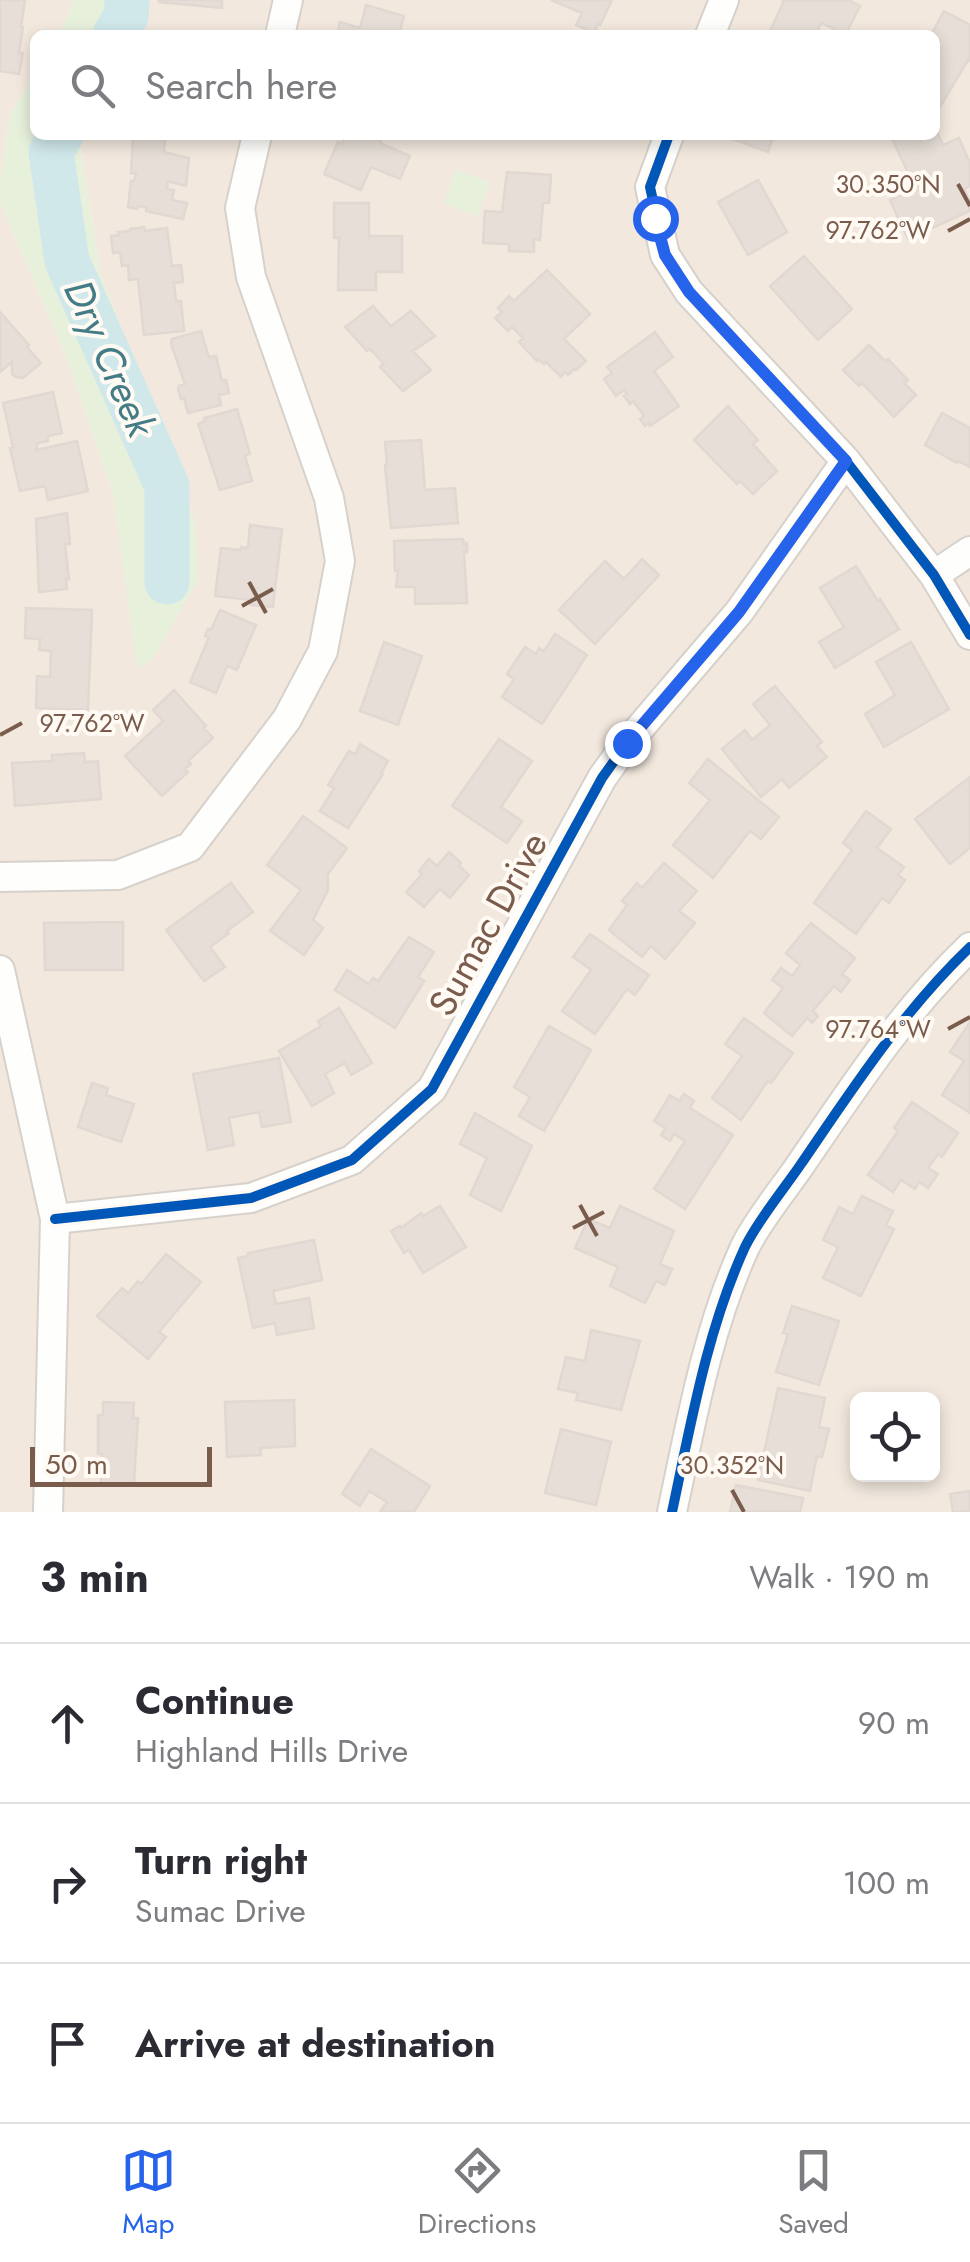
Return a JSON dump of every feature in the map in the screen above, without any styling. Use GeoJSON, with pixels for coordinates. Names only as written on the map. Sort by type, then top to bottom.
{"type":"FeatureCollection","features":[{"type":"Feature","properties":{"kind":"street"},"geometry":{"type":"LineString","coordinates":[[281,30],[288,0]]}},
{"type":"Feature","properties":{"kind":"street"},"geometry":{"type":"LineString","coordinates":[[712,30],[724,0]]}},
{"type":"Feature","properties":{"kind":"street"},"geometry":{"type":"LineString","coordinates":[[0,877],[118,875],[190,847],[288,719],[324,650],[340,560],[329,498],[251,277],[240,208],[256,140]]}},
{"type":"Feature","properties":{"kind":"street"},"geometry":{"type":"LineString","coordinates":[[668,140],[650,187],[665,255],[689,292],[846,461],[934,575],[970,636]]}},
{"type":"Feature","properties":{"kind":"street","name":"Sumac Drive"},"geometry":{"type":"LineString","coordinates":[[55,1219],[251,1198],[352,1160],[432,1088],[602,778],[739,612],[846,461]]}},
{"type":"Feature","properties":{"kind":"street"},"geometry":{"type":"LineString","coordinates":[[934,575],[970,551]]}},
{"type":"Feature","properties":{"kind":"street"},"geometry":{"type":"LineString","coordinates":[[672,1512],[704,1368],[746,1244],[873,1058],[941,974],[970,947]]}},
{"type":"Feature","properties":{"kind":"street"},"geometry":{"type":"LineString","coordinates":[[0,970],[55,1219],[48,1512]]}},
{"type":"Feature","properties":{"kind":"shaded area"},"geometry":{"type":"Polygon","coordinates":[[[0,0],[74,0],[61,30],[30,30],[30,82],[10,114],[0,184],[0,0]]]}},
{"type":"Feature","properties":{"kind":"shaded area"},"geometry":{"type":"Polygon","coordinates":[[[137,0],[970,0],[970,1512],[0,1512],[0,202],[64,351],[113,492],[138,668],[196,524],[101,274],[79,140],[940,140],[940,30],[131,30],[137,0]]]}},
{"type":"Feature","properties":{"kind":"green space"},"geometry":{"type":"Polygon","coordinates":[[[74,0],[137,0],[131,30],[61,30],[74,0]]]}},
{"type":"Feature","properties":{"kind":"green space"},"geometry":{"type":"Polygon","coordinates":[[[30,82],[30,140],[79,140],[101,274],[196,524],[198,581],[152,659],[137,669],[113,492],[64,351],[0,202],[10,114],[30,82]]]}},
{"type":"Feature","properties":{"kind":"green space"},"geometry":{"type":"Polygon","coordinates":[[[456,169],[490,182],[478,216],[444,203],[456,169]]]}},
{"type":"Feature","properties":{"kind":"building"},"geometry":{"type":"Polygon","coordinates":[[[0,0],[25,0],[19,74],[0,71],[0,0]]]}},
{"type":"Feature","properties":{"kind":"building"},"geometry":{"type":"Polygon","coordinates":[[[222,0],[222,8],[159,2],[222,0]]]}},
{"type":"Feature","properties":{"kind":"building"},"geometry":{"type":"Polygon","coordinates":[[[551,0],[612,0],[595,30],[576,25],[582,13],[551,0]]]}},
{"type":"Feature","properties":{"kind":"building"},"geometry":{"type":"Polygon","coordinates":[[[848,0],[860,6],[848,30],[821,23],[818,30],[770,30],[784,1],[848,0]]]}},
{"type":"Feature","properties":{"kind":"building"},"geometry":{"type":"Polygon","coordinates":[[[366,5],[404,16],[400,30],[338,30],[340,22],[360,28],[366,5]]]}},
{"type":"Feature","properties":{"kind":"building"},"geometry":{"type":"Polygon","coordinates":[[[944,11],[970,25],[970,61],[940,107],[940,30],[934,30],[944,11]]]}},
{"type":"Feature","properties":{"kind":"building"},"geometry":{"type":"Polygon","coordinates":[[[940,138],[943,145],[959,138],[970,163],[970,186],[964,189],[970,211],[908,239],[890,200],[915,188],[893,140],[940,138]]]}},
{"type":"Feature","properties":{"kind":"building"},"geometry":{"type":"Polygon","coordinates":[[[133,140],[165,140],[164,152],[189,158],[186,186],[168,181],[167,189],[174,190],[172,200],[187,203],[183,219],[146,211],[146,207],[128,207],[131,181],[136,174],[131,173],[133,140]]]}},
{"type":"Feature","properties":{"kind":"building"},"geometry":{"type":"Polygon","coordinates":[[[343,140],[381,140],[380,143],[410,156],[400,179],[371,167],[361,190],[324,174],[338,142],[342,144],[343,140]]]}},
{"type":"Feature","properties":{"kind":"building"},"geometry":{"type":"Polygon","coordinates":[[[735,140],[772,140],[768,152],[735,140]]]}},
{"type":"Feature","properties":{"kind":"building"},"geometry":{"type":"Polygon","coordinates":[[[507,172],[551,175],[549,203],[543,203],[540,240],[534,239],[534,252],[509,251],[509,244],[483,243],[485,211],[502,212],[507,172]]]}},
{"type":"Feature","properties":{"kind":"building"},"geometry":{"type":"Polygon","coordinates":[[[758,180],[787,232],[748,255],[718,202],[758,180]]]}},
{"type":"Feature","properties":{"kind":"building"},"geometry":{"type":"Polygon","coordinates":[[[334,203],[369,203],[369,236],[402,236],[402,272],[376,272],[376,290],[338,290],[339,238],[334,238],[334,203]]]}},
{"type":"Feature","properties":{"kind":"building"},"geometry":{"type":"Polygon","coordinates":[[[144,227],[145,231],[167,228],[172,266],[181,265],[183,282],[174,283],[176,301],[181,301],[184,331],[144,335],[138,279],[129,280],[128,265],[122,266],[120,252],[113,253],[111,236],[144,227]]]}},
{"type":"Feature","properties":{"kind":"building"},"geometry":{"type":"Polygon","coordinates":[[[804,256],[852,309],[818,340],[770,286],[804,256]]]}},
{"type":"Feature","properties":{"kind":"building"},"geometry":{"type":"Polygon","coordinates":[[[547,270],[590,314],[564,339],[586,361],[561,377],[546,362],[537,361],[519,342],[523,338],[512,327],[508,331],[495,318],[509,296],[514,301],[547,270]]]}},
{"type":"Feature","properties":{"kind":"building"},"geometry":{"type":"Polygon","coordinates":[[[373,306],[391,326],[411,311],[435,336],[413,351],[431,370],[403,391],[380,367],[384,364],[345,327],[373,306]]]}},
{"type":"Feature","properties":{"kind":"building"},"geometry":{"type":"Polygon","coordinates":[[[0,312],[41,363],[23,378],[12,374],[12,362],[0,372],[0,312]]]}},
{"type":"Feature","properties":{"kind":"building"},"geometry":{"type":"Polygon","coordinates":[[[201,331],[209,357],[216,356],[229,393],[219,395],[221,405],[188,413],[178,390],[185,384],[171,344],[172,339],[201,331]]]}},
{"type":"Feature","properties":{"kind":"building"},"geometry":{"type":"Polygon","coordinates":[[[655,332],[673,357],[654,371],[679,406],[645,426],[640,419],[644,416],[633,401],[630,404],[624,390],[616,396],[604,379],[612,373],[607,367],[655,332]]]}},
{"type":"Feature","properties":{"kind":"building"},"geometry":{"type":"Polygon","coordinates":[[[869,345],[908,380],[904,383],[916,395],[894,417],[862,383],[859,386],[843,370],[869,345]]]}},
{"type":"Feature","properties":{"kind":"building"},"geometry":{"type":"Polygon","coordinates":[[[53,392],[62,433],[48,436],[48,441],[38,443],[36,450],[77,441],[88,491],[48,500],[45,486],[20,491],[3,403],[53,392]]]}},
{"type":"Feature","properties":{"kind":"building"},"geometry":{"type":"Polygon","coordinates":[[[728,406],[758,440],[753,444],[777,471],[753,494],[740,481],[737,484],[694,440],[728,406]]]}},
{"type":"Feature","properties":{"kind":"building"},"geometry":{"type":"Polygon","coordinates":[[[237,409],[250,454],[245,455],[252,481],[220,490],[198,424],[204,418],[237,409]]]}},
{"type":"Feature","properties":{"kind":"building"},"geometry":{"type":"Polygon","coordinates":[[[942,413],[970,428],[970,467],[925,445],[942,413]]]}},
{"type":"Feature","properties":{"kind":"building"},"geometry":{"type":"Polygon","coordinates":[[[421,440],[425,490],[455,488],[458,523],[391,528],[385,442],[421,440]]]}},
{"type":"Feature","properties":{"kind":"building"},"geometry":{"type":"Polygon","coordinates":[[[67,513],[67,589],[39,592],[36,519],[67,513]]]}},
{"type":"Feature","properties":{"kind":"building"},"geometry":{"type":"Polygon","coordinates":[[[250,525],[282,529],[273,607],[215,596],[221,548],[248,548],[250,525]]]}},
{"type":"Feature","properties":{"kind":"building"},"geometry":{"type":"Polygon","coordinates":[[[463,539],[467,543],[467,603],[415,604],[415,587],[396,587],[394,541],[463,539]]]}},
{"type":"Feature","properties":{"kind":"building"},"geometry":{"type":"Polygon","coordinates":[[[642,559],[659,575],[595,644],[559,610],[605,561],[624,579],[642,559]]]}},
{"type":"Feature","properties":{"kind":"building"},"geometry":{"type":"Polygon","coordinates":[[[856,566],[899,629],[835,668],[819,642],[844,627],[820,588],[856,566]]]}},
{"type":"Feature","properties":{"kind":"building"},"geometry":{"type":"Polygon","coordinates":[[[26,608],[92,610],[88,710],[36,708],[37,676],[50,677],[51,651],[39,650],[40,639],[25,638],[26,608]]]}},
{"type":"Feature","properties":{"kind":"building"},"geometry":{"type":"Polygon","coordinates":[[[220,610],[256,625],[237,670],[227,666],[216,693],[190,682],[209,637],[205,636],[220,610]]]}},
{"type":"Feature","properties":{"kind":"building"},"geometry":{"type":"Polygon","coordinates":[[[555,634],[587,655],[542,724],[502,697],[514,679],[507,674],[525,647],[536,654],[539,648],[544,651],[555,634]]]}},
{"type":"Feature","properties":{"kind":"building"},"geometry":{"type":"Polygon","coordinates":[[[384,642],[422,656],[398,725],[360,711],[384,642]]]}},
{"type":"Feature","properties":{"kind":"building"},"geometry":{"type":"Polygon","coordinates":[[[911,642],[949,709],[884,747],[865,714],[895,695],[876,662],[911,642]]]}},
{"type":"Feature","properties":{"kind":"building"},"geometry":{"type":"Polygon","coordinates":[[[775,686],[822,742],[817,746],[827,757],[789,788],[782,779],[761,797],[722,749],[745,730],[752,740],[770,725],[753,704],[775,686]]]}},
{"type":"Feature","properties":{"kind":"building"},"geometry":{"type":"Polygon","coordinates":[[[174,690],[213,738],[188,761],[188,772],[162,796],[125,756],[163,721],[153,710],[174,690]]]}},
{"type":"Feature","properties":{"kind":"building"},"geometry":{"type":"Polygon","coordinates":[[[499,739],[532,761],[501,807],[522,821],[507,843],[452,806],[499,739]]]}},
{"type":"Feature","properties":{"kind":"building"},"geometry":{"type":"Polygon","coordinates":[[[360,744],[388,761],[348,828],[320,811],[334,788],[328,785],[349,751],[355,754],[360,744]]]}},
{"type":"Feature","properties":{"kind":"building"},"geometry":{"type":"Polygon","coordinates":[[[84,753],[85,762],[98,761],[101,799],[15,806],[12,763],[52,761],[52,755],[84,753]]]}},
{"type":"Feature","properties":{"kind":"building"},"geometry":{"type":"Polygon","coordinates":[[[708,759],[779,817],[761,839],[750,831],[713,878],[673,845],[710,800],[689,783],[708,759]]]}},
{"type":"Feature","properties":{"kind":"building"},"geometry":{"type":"Polygon","coordinates":[[[970,777],[970,848],[950,864],[915,819],[970,777]]]}},
{"type":"Feature","properties":{"kind":"building"},"geometry":{"type":"Polygon","coordinates":[[[866,811],[891,829],[877,848],[904,867],[898,875],[905,880],[889,903],[882,898],[856,934],[814,903],[852,850],[843,843],[866,811]]]}},
{"type":"Feature","properties":{"kind":"building"},"geometry":{"type":"Polygon","coordinates":[[[303,816],[347,848],[328,874],[328,890],[313,920],[323,928],[304,955],[270,931],[301,890],[267,865],[303,816]]]}},
{"type":"Feature","properties":{"kind":"building"},"geometry":{"type":"Polygon","coordinates":[[[449,852],[469,875],[450,898],[440,889],[424,907],[406,892],[429,859],[437,866],[449,852]]]}},
{"type":"Feature","properties":{"kind":"building"},"geometry":{"type":"Polygon","coordinates":[[[664,863],[697,891],[679,911],[695,923],[665,959],[651,946],[642,957],[609,930],[627,905],[622,901],[637,883],[642,888],[664,863]]]}},
{"type":"Feature","properties":{"kind":"building"},"geometry":{"type":"Polygon","coordinates":[[[231,883],[253,912],[210,947],[225,967],[204,981],[166,930],[231,883]]]}},
{"type":"Feature","properties":{"kind":"building"},"geometry":{"type":"Polygon","coordinates":[[[123,922],[123,970],[45,970],[44,923],[123,922]]]}},
{"type":"Feature","properties":{"kind":"building"},"geometry":{"type":"Polygon","coordinates":[[[811,923],[855,958],[842,974],[850,980],[841,992],[834,986],[813,1011],[818,1016],[812,1023],[807,1018],[792,1036],[764,1013],[783,988],[772,980],[781,968],[792,976],[800,965],[786,953],[811,923]]]}},
{"type":"Feature","properties":{"kind":"building"},"geometry":{"type":"Polygon","coordinates":[[[590,934],[649,975],[635,995],[627,989],[595,1034],[562,1011],[591,970],[573,957],[590,934]]]}},
{"type":"Feature","properties":{"kind":"building"},"geometry":{"type":"Polygon","coordinates":[[[409,937],[434,952],[418,977],[424,981],[395,1028],[335,990],[347,970],[369,984],[373,978],[378,981],[409,937]]]}},
{"type":"Feature","properties":{"kind":"building"},"geometry":{"type":"Polygon","coordinates":[[[339,1008],[372,1063],[351,1075],[345,1063],[325,1074],[334,1093],[312,1106],[279,1051],[321,1026],[318,1021],[339,1008]]]}},
{"type":"Feature","properties":{"kind":"building"},"geometry":{"type":"Polygon","coordinates":[[[744,1018],[793,1053],[741,1120],[712,1098],[742,1056],[725,1044],[744,1018]]]}},
{"type":"Feature","properties":{"kind":"building"},"geometry":{"type":"Polygon","coordinates":[[[970,1022],[970,1113],[942,1095],[964,1061],[950,1052],[970,1022]]]}},
{"type":"Feature","properties":{"kind":"building"},"geometry":{"type":"Polygon","coordinates":[[[549,1026],[591,1050],[544,1131],[519,1116],[530,1097],[514,1087],[549,1026]]]}},
{"type":"Feature","properties":{"kind":"building"},"geometry":{"type":"Polygon","coordinates":[[[279,1058],[291,1122],[262,1127],[259,1112],[229,1118],[234,1145],[208,1150],[193,1074],[279,1058]]]}},
{"type":"Feature","properties":{"kind":"building"},"geometry":{"type":"Polygon","coordinates":[[[92,1083],[108,1088],[106,1095],[134,1104],[121,1142],[78,1127],[92,1083]]]}},
{"type":"Feature","properties":{"kind":"building"},"geometry":{"type":"Polygon","coordinates":[[[684,1094],[694,1101],[690,1108],[733,1135],[685,1209],[654,1189],[685,1141],[674,1134],[670,1141],[661,1135],[665,1128],[654,1121],[670,1095],[679,1101],[684,1094]]]}},
{"type":"Feature","properties":{"kind":"building"},"geometry":{"type":"Polygon","coordinates":[[[912,1102],[958,1133],[942,1157],[938,1154],[928,1168],[938,1174],[928,1188],[919,1182],[915,1189],[901,1180],[893,1192],[868,1175],[912,1102]]]}},
{"type":"Feature","properties":{"kind":"building"},"geometry":{"type":"Polygon","coordinates":[[[475,1113],[532,1146],[501,1211],[470,1195],[487,1158],[460,1144],[475,1113]]]}},
{"type":"Feature","properties":{"kind":"building"},"geometry":{"type":"Polygon","coordinates":[[[862,1196],[893,1211],[886,1225],[894,1229],[861,1296],[823,1278],[838,1247],[823,1240],[839,1207],[853,1214],[862,1196]]]}},
{"type":"Feature","properties":{"kind":"building"},"geometry":{"type":"Polygon","coordinates":[[[440,1206],[466,1247],[423,1273],[391,1231],[440,1206]]]}},
{"type":"Feature","properties":{"kind":"building"},"geometry":{"type":"Polygon","coordinates":[[[620,1206],[674,1231],[660,1264],[672,1269],[665,1285],[656,1281],[645,1303],[610,1286],[618,1267],[575,1248],[588,1219],[610,1228],[620,1206]]]}},
{"type":"Feature","properties":{"kind":"building"},"geometry":{"type":"Polygon","coordinates":[[[314,1240],[322,1280],[273,1291],[276,1304],[309,1298],[314,1328],[277,1335],[275,1323],[253,1328],[238,1258],[314,1240]]]}},
{"type":"Feature","properties":{"kind":"building"},"geometry":{"type":"Polygon","coordinates":[[[166,1254],[201,1282],[159,1332],[166,1337],[148,1359],[97,1316],[122,1288],[128,1293],[138,1281],[141,1284],[166,1254]]]}},
{"type":"Feature","properties":{"kind":"building"},"geometry":{"type":"Polygon","coordinates":[[[792,1306],[839,1321],[819,1385],[776,1372],[792,1306]]]}},
{"type":"Feature","properties":{"kind":"building"},"geometry":{"type":"Polygon","coordinates":[[[591,1330],[640,1341],[621,1410],[576,1400],[578,1393],[558,1389],[566,1357],[585,1361],[591,1330]]]}},
{"type":"Feature","properties":{"kind":"building"},"geometry":{"type":"Polygon","coordinates":[[[778,1388],[825,1398],[819,1427],[829,1429],[822,1457],[817,1456],[810,1491],[758,1480],[778,1388]]]}},
{"type":"Feature","properties":{"kind":"building"},"geometry":{"type":"Polygon","coordinates":[[[294,1400],[295,1446],[260,1448],[261,1455],[227,1457],[225,1402],[294,1400]]]}},
{"type":"Feature","properties":{"kind":"building"},"geometry":{"type":"Polygon","coordinates":[[[103,1402],[134,1403],[133,1418],[138,1418],[134,1483],[101,1483],[98,1415],[103,1415],[103,1402]]]}},
{"type":"Feature","properties":{"kind":"building"},"geometry":{"type":"Polygon","coordinates":[[[561,1429],[611,1442],[596,1505],[545,1493],[561,1429]]]}},
{"type":"Feature","properties":{"kind":"building"},"geometry":{"type":"Polygon","coordinates":[[[371,1449],[430,1486],[414,1512],[380,1512],[387,1502],[369,1491],[360,1506],[342,1494],[371,1449]]]}},
{"type":"Feature","properties":{"kind":"building"},"geometry":{"type":"Polygon","coordinates":[[[736,1485],[803,1498],[800,1512],[730,1512],[736,1485]]]}},
{"type":"Feature","properties":{"kind":"building"},"geometry":{"type":"Polygon","coordinates":[[[970,1491],[970,1512],[953,1512],[950,1494],[970,1491]]]}},
{"type":"Feature","properties":{"kind":"waterway","name":"Dry Creek"},"geometry":{"type":"LineString","coordinates":[[118,30],[126,16],[127,0]]}},
{"type":"Feature","properties":{"kind":"waterway","name":"Dry Creek"},"geometry":{"type":"LineString","coordinates":[[58,140],[51,152],[67,261],[167,486],[167,582]]}},
{"type":"Feature","properties":{"kind":"cycle path"},"geometry":{"type":"LineString","coordinates":[[667,140],[650,187],[665,255],[689,292],[846,461],[934,575],[970,635]]}},
{"type":"Feature","properties":{"kind":"cycle path"},"geometry":{"type":"LineString","coordinates":[[55,1219],[251,1198],[352,1160],[432,1089],[602,778],[739,612],[846,461]]}},
{"type":"Feature","properties":{"kind":"cycle path"},"geometry":{"type":"LineString","coordinates":[[672,1512],[710,1344],[745,1247],[880,1051],[970,947]]}},
{"type":"Feature","properties":{"kind":"route"},"geometry":{"type":"LineString","coordinates":[[627,743],[739,612],[846,461],[689,292],[665,255],[655,218]]}}]}
